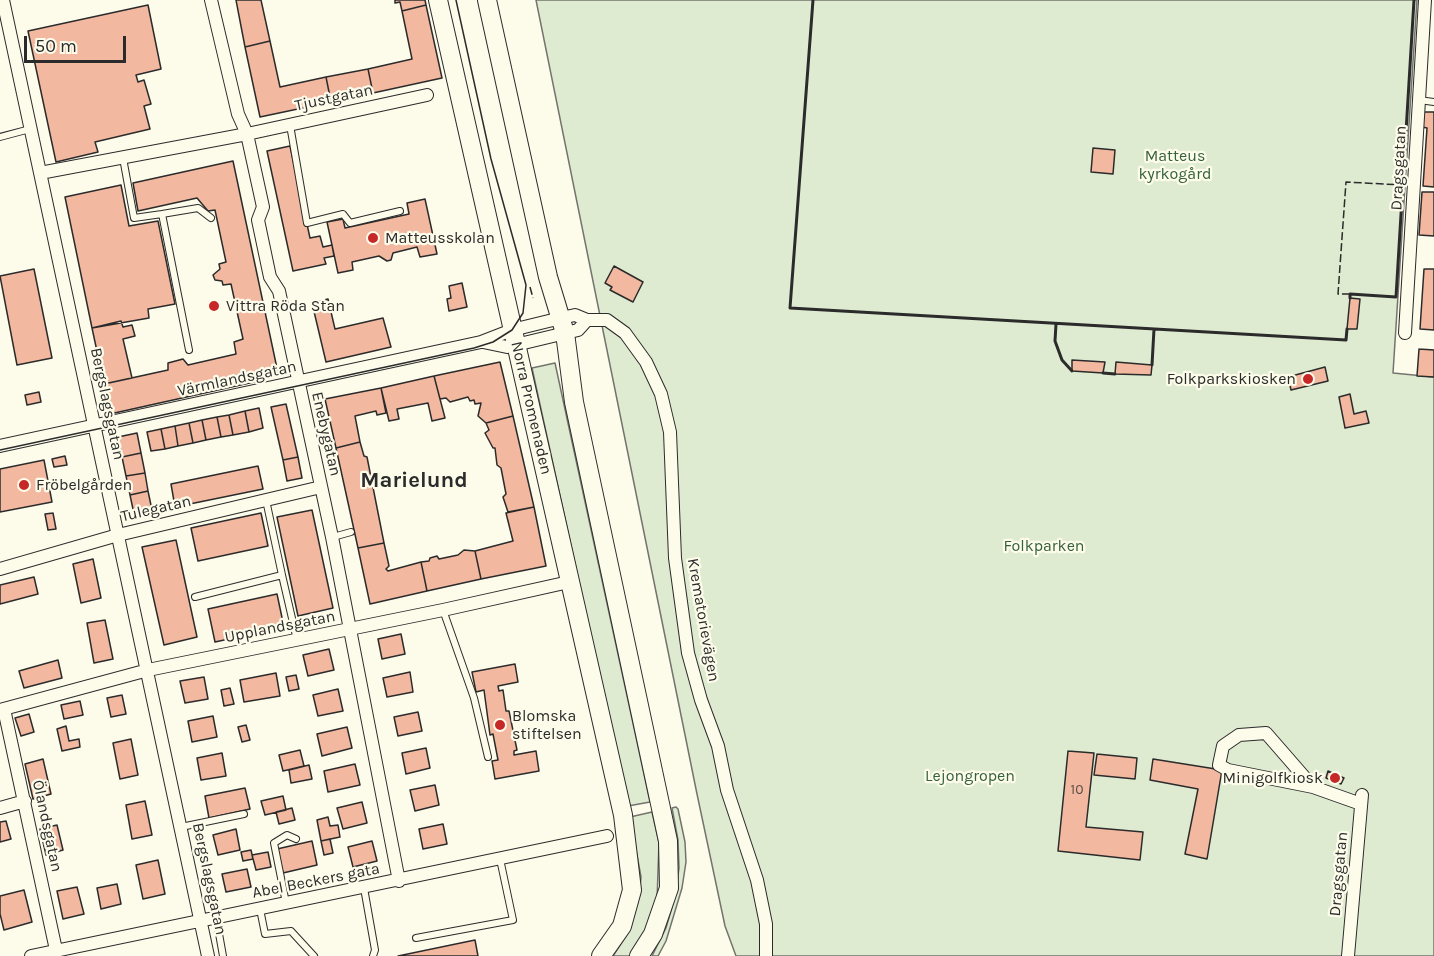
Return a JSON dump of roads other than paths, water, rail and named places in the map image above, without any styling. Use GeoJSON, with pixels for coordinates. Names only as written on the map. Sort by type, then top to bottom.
{"type":"FeatureCollection","features":[{"type":"Feature","properties":{"kind":"main road","name":"Norra Promenaden"},"geometry":{"type":"LineString","coordinates":[[438,0],[623,816],[632,890],[622,926],[601,956]]}},
{"type":"Feature","properties":{"kind":"main road"},"geometry":{"type":"LineString","coordinates":[[487,0],[666,826],[669,888],[653,934],[639,956]]}},
{"type":"Feature","properties":{"kind":"street","name":"Enebygatan"},"geometry":{"type":"LineString","coordinates":[[212,0],[238,114],[247,134],[263,207],[258,220],[270,277],[279,291],[352,629],[399,881]]}},
{"type":"Feature","properties":{"kind":"street","name":"Bergslagsgatan"},"geometry":{"type":"LineString","coordinates":[[2,3],[208,956]]}},
{"type":"Feature","properties":{"kind":"street","name":"Dragsgatan"},"geometry":{"type":"LineString","coordinates":[[1405,333],[1419,100],[1428,3]]}},
{"type":"Feature","properties":{"kind":"street","name":"Tjustgatan"},"geometry":{"type":"LineString","coordinates":[[40,173],[247,134],[428,95]]}},
{"type":"Feature","properties":{"kind":"street","name":"Krematorievägen"},"geometry":{"type":"LineString","coordinates":[[557,327],[578,330],[587,320],[607,320],[625,333],[646,363],[662,394],[670,432],[670,479],[675,558],[688,653],[700,700],[718,746],[727,790],[757,880],[766,924],[766,956]]}},
{"type":"Feature","properties":{"kind":"street","name":"Värmlandsgatan"},"geometry":{"type":"LineString","coordinates":[[0,446],[557,327]]}},
{"type":"Feature","properties":{"kind":"street","name":"Tulegatan"},"geometry":{"type":"LineString","coordinates":[[0,568],[118,535],[321,487]]}},
{"type":"Feature","properties":{"kind":"street","name":"Upplandsgatan"},"geometry":{"type":"LineString","coordinates":[[2,710],[148,670],[444,610],[569,582]]}},
{"type":"Feature","properties":{"kind":"street","name":"Ölandsgatan"},"geometry":{"type":"LineString","coordinates":[[2,710],[25,801],[56,950]]}},
{"type":"Feature","properties":{"kind":"street"},"geometry":{"type":"LineString","coordinates":[[1266,733],[1313,786],[1228,770],[1219,765],[1223,746],[1239,735],[1266,733]]}},
{"type":"Feature","properties":{"kind":"street","name":"Dragsgatan"},"geometry":{"type":"LineString","coordinates":[[1313,786],[1362,800],[1348,956]]}},
{"type":"Feature","properties":{"kind":"street"},"geometry":{"type":"LineString","coordinates":[[0,808],[25,801]]}},
{"type":"Feature","properties":{"kind":"street","name":"Abel Beckers gata"},"geometry":{"type":"LineString","coordinates":[[31,956],[607,836]]}},
{"type":"Feature","properties":{"kind":"lane"},"geometry":{"type":"LineString","coordinates":[[1419,100],[1434,102]]}},
{"type":"Feature","properties":{"kind":"lane"},"geometry":{"type":"LineString","coordinates":[[290,125],[307,223],[343,214],[350,223],[400,211]]}},
{"type":"Feature","properties":{"kind":"lane"},"geometry":{"type":"LineString","coordinates":[[0,137],[30,129]]}},
{"type":"Feature","properties":{"kind":"lane"},"geometry":{"type":"LineString","coordinates":[[123,158],[134,219],[198,208],[211,218]]}},
{"type":"Feature","properties":{"kind":"lane"},"geometry":{"type":"LineString","coordinates":[[162,214],[189,350]]}},
{"type":"Feature","properties":{"kind":"lane"},"geometry":{"type":"LineString","coordinates":[[266,501],[297,640]]}},
{"type":"Feature","properties":{"kind":"lane"},"geometry":{"type":"LineString","coordinates":[[332,537],[351,532]]}},
{"type":"Feature","properties":{"kind":"lane"},"geometry":{"type":"LineString","coordinates":[[195,597],[282,575]]}},
{"type":"Feature","properties":{"kind":"lane"},"geometry":{"type":"LineString","coordinates":[[444,610],[474,698],[488,757]]}},
{"type":"Feature","properties":{"kind":"lane"},"geometry":{"type":"LineString","coordinates":[[181,827],[244,814]]}},
{"type":"Feature","properties":{"kind":"lane"},"geometry":{"type":"LineString","coordinates":[[286,903],[274,843],[287,835],[296,839]]}},
{"type":"Feature","properties":{"kind":"lane"},"geometry":{"type":"LineString","coordinates":[[416,938],[513,920],[500,859]]}},
{"type":"Feature","properties":{"kind":"lane"},"geometry":{"type":"LineString","coordinates":[[364,888],[375,950],[373,956]]}},
{"type":"Feature","properties":{"kind":"lane"},"geometry":{"type":"LineString","coordinates":[[260,909],[265,934],[291,931],[315,956]]}},
{"type":"Feature","properties":{"kind":"lane"},"geometry":{"type":"LineString","coordinates":[[216,917],[223,956]]}},
{"type":"Feature","properties":{"kind":"tram line"},"geometry":{"type":"LineString","coordinates":[[0,450],[474,348],[493,342],[512,330],[523,313],[526,285],[491,159],[456,0]]}},
{"type":"Feature","properties":{"kind":"place","name":"Matteusskolan"},"geometry":{"type":"Point","coordinates":[373,238]}},
{"type":"Feature","properties":{"kind":"place","name":"Vittra Röda Stan"},"geometry":{"type":"Point","coordinates":[214,306]}},
{"type":"Feature","properties":{"kind":"place","name":"Folkparkskiosken"},"geometry":{"type":"Point","coordinates":[1308,379]}},
{"type":"Feature","properties":{"kind":"place","name":"Fröbelgården"},"geometry":{"type":"Point","coordinates":[24,485]}},
{"type":"Feature","properties":{"kind":"place","name":"Blomska stiftelsen"},"geometry":{"type":"Point","coordinates":[500,725]}},
{"type":"Feature","properties":{"kind":"place","name":"Minigolfkiosk"},"geometry":{"type":"Point","coordinates":[1335,778]}},
{"type":"Feature","properties":{"kind":"district","name":"Marielund"},"geometry":{"type":"Point","coordinates":[414,481]}},
{"type":"Feature","properties":{"kind":"park label","name":"Matteus kyrkogård"},"geometry":{"type":"Point","coordinates":[1175,165]}},
{"type":"Feature","properties":{"kind":"park label","name":"Folkparken"},"geometry":{"type":"Point","coordinates":[1044,546]}},
{"type":"Feature","properties":{"kind":"park label","name":"Lejongropen"},"geometry":{"type":"Point","coordinates":[970,776]}}]}
